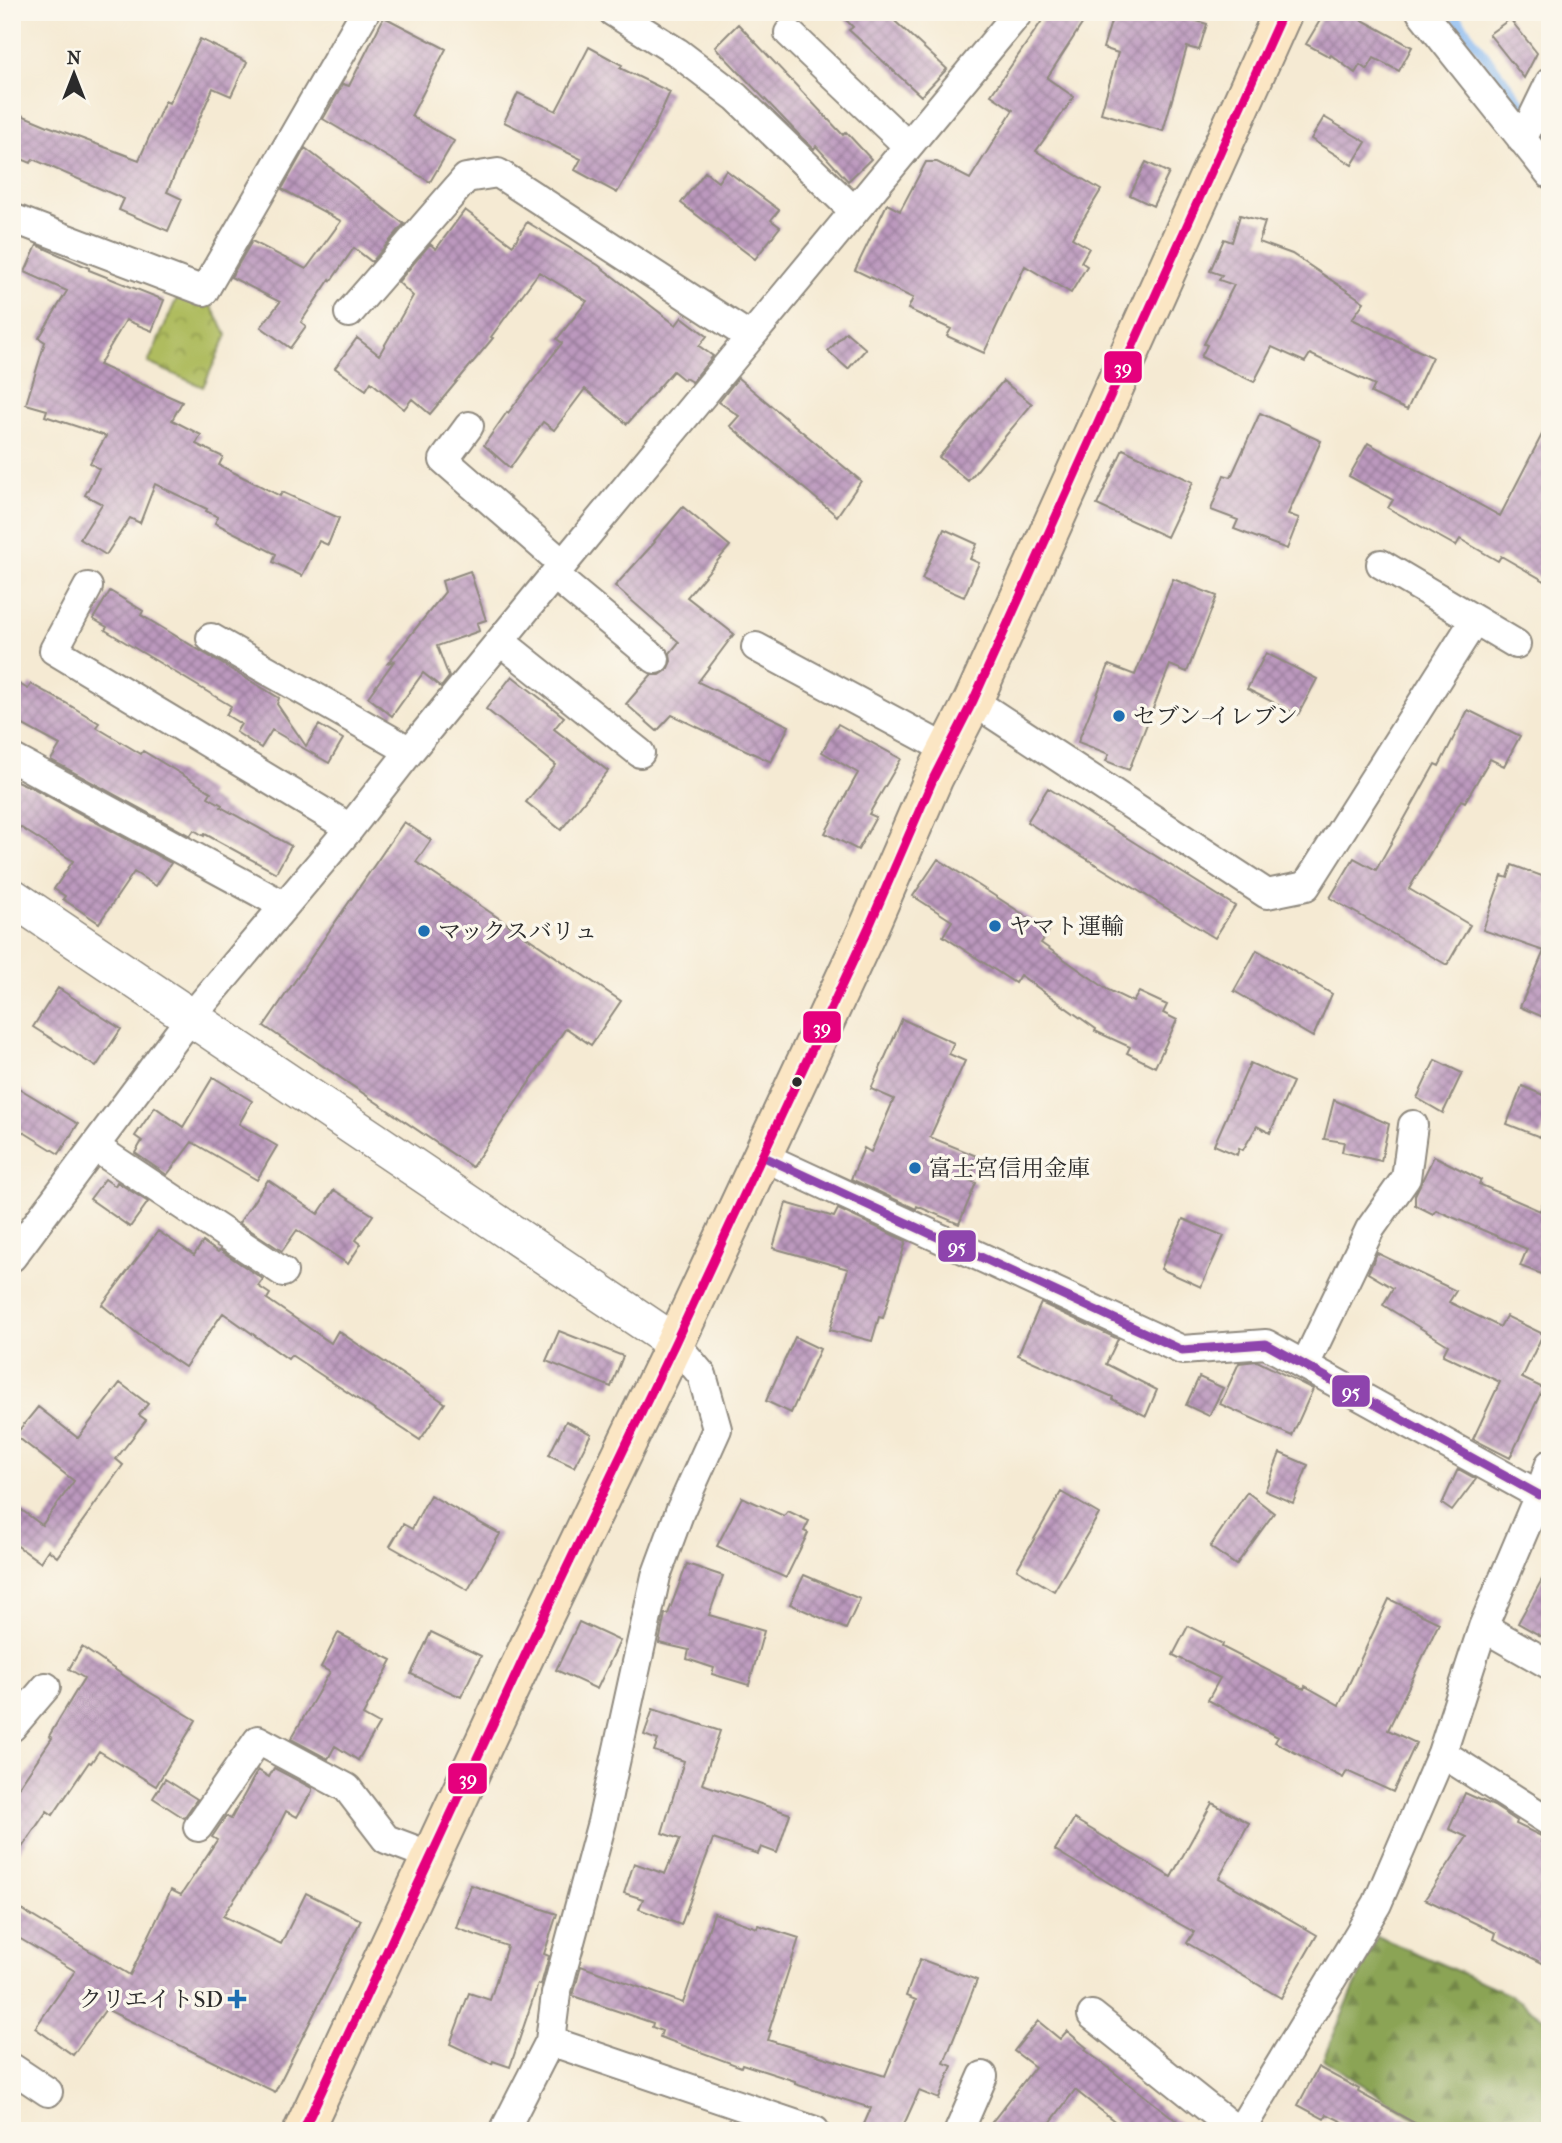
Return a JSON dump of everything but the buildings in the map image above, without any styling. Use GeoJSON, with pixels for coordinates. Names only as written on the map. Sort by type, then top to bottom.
{"type":"FeatureCollection","features":[{"type":"Feature","properties":{"kind":"main road"},"geometry":{"type":"LineString","coordinates":[[303,2131],[868,929],[934,777],[973,701],[1283,12]]}},
{"type":"Feature","properties":{"kind":"street"},"geometry":{"type":"LineString","coordinates":[[12,218],[204,290],[365,12]]}},
{"type":"Feature","properties":{"kind":"street"},"geometry":{"type":"LineString","coordinates":[[613,12],[677,52],[736,97],[854,211]]}},
{"type":"Feature","properties":{"kind":"street"},"geometry":{"type":"LineString","coordinates":[[12,1257],[191,1017],[350,828],[499,641],[1019,12]]}},
{"type":"Feature","properties":{"kind":"street"},"geometry":{"type":"LineString","coordinates":[[1421,12],[1550,174]]}},
{"type":"Feature","properties":{"kind":"street"},"geometry":{"type":"LineString","coordinates":[[789,33],[908,146]]}},
{"type":"Feature","properties":{"kind":"street"},"geometry":{"type":"LineString","coordinates":[[1522,140],[1546,91]]}},
{"type":"Feature","properties":{"kind":"street"},"geometry":{"type":"LineString","coordinates":[[349,313],[466,178],[498,173],[750,337]]}},
{"type":"Feature","properties":{"kind":"street"},"geometry":{"type":"LineString","coordinates":[[469,426],[444,460],[655,659]]}},
{"type":"Feature","properties":{"kind":"street"},"geometry":{"type":"LineString","coordinates":[[1381,564],[1516,644]]}},
{"type":"Feature","properties":{"kind":"street"},"geometry":{"type":"LineString","coordinates":[[88,587],[54,650],[350,828]]}},
{"type":"Feature","properties":{"kind":"street"},"geometry":{"type":"LineString","coordinates":[[973,701],[1267,894],[1306,886],[1474,621]]}},
{"type":"Feature","properties":{"kind":"street"},"geometry":{"type":"LineString","coordinates":[[211,638],[410,751]]}},
{"type":"Feature","properties":{"kind":"street"},"geometry":{"type":"LineString","coordinates":[[499,641],[640,753]]}},
{"type":"Feature","properties":{"kind":"street"},"geometry":{"type":"LineString","coordinates":[[756,648],[948,750]]}},
{"type":"Feature","properties":{"kind":"street"},"geometry":{"type":"LineString","coordinates":[[12,758],[284,905]]}},
{"type":"Feature","properties":{"kind":"street"},"geometry":{"type":"LineString","coordinates":[[12,897],[675,1343],[702,1374],[716,1430],[680,1511],[656,1576],[602,1822],[556,1994],[550,2041],[504,2131]]}},
{"type":"Feature","properties":{"kind":"street"},"geometry":{"type":"LineString","coordinates":[[1305,1365],[1370,1229],[1406,1178],[1413,1125]]}},
{"type":"Feature","properties":{"kind":"street"},"geometry":{"type":"LineString","coordinates":[[95,1147],[284,1272]]}},
{"type":"Feature","properties":{"kind":"street"},"geometry":{"type":"LineString","coordinates":[[762,1156],[1182,1350],[1266,1344],[1539,1496]]}},
{"type":"Feature","properties":{"kind":"street"},"geometry":{"type":"LineString","coordinates":[[1092,2015],[1239,2131],[1377,1903],[1442,1754],[1483,1628],[1550,1464]]}},
{"type":"Feature","properties":{"kind":"street"},"geometry":{"type":"LineString","coordinates":[[1483,1628],[1550,1665]]}},
{"type":"Feature","properties":{"kind":"street"},"geometry":{"type":"LineString","coordinates":[[12,1727],[46,1687]]}},
{"type":"Feature","properties":{"kind":"street"},"geometry":{"type":"LineString","coordinates":[[198,1827],[258,1740],[348,1787],[386,1839],[431,1856]]}},
{"type":"Feature","properties":{"kind":"street"},"geometry":{"type":"LineString","coordinates":[[1442,1754],[1550,1822]]}},
{"type":"Feature","properties":{"kind":"street"},"geometry":{"type":"LineString","coordinates":[[550,2041],[815,2131]]}},
{"type":"Feature","properties":{"kind":"street"},"geometry":{"type":"LineString","coordinates":[[12,2068],[48,2092]]}},
{"type":"Feature","properties":{"kind":"street"},"geometry":{"type":"LineString","coordinates":[[959,2131],[983,2076]]}},
{"type":"Feature","properties":{"kind":"green space"},"geometry":{"type":"Polygon","coordinates":[[[181,289],[209,302],[227,335],[203,387],[148,363],[181,289]]]}},
{"type":"Feature","properties":{"kind":"green space"},"geometry":{"type":"Polygon","coordinates":[[[1377,1936],[1508,1993],[1550,2023],[1550,2131],[1434,2131],[1323,2059],[1377,1936]]]}},
{"type":"Feature","properties":{"kind":"waterway"},"geometry":{"type":"LineString","coordinates":[[1452,12],[1550,141]]}},
{"type":"Feature","properties":{"kind":"transit line","name":"39"},"geometry":{"type":"LineString","coordinates":[[303,2131],[868,929],[934,777],[973,701],[1283,12]]}},
{"type":"Feature","properties":{"kind":"transit line","name":"95"},"geometry":{"type":"LineString","coordinates":[[762,1156],[1182,1350],[1266,1344],[1539,1495]]}},
{"type":"Feature","properties":{"kind":"place","name":"セブン-イレブン"},"geometry":{"type":"Point","coordinates":[1119,716]}},
{"type":"Feature","properties":{"kind":"place","name":"ヤマト運輸"},"geometry":{"type":"Point","coordinates":[995,926]}},
{"type":"Feature","properties":{"kind":"place","name":"マックスバリュ"},"geometry":{"type":"Point","coordinates":[424,931]}},
{"type":"Feature","properties":{"kind":"place","name":"富士宮信用金庫"},"geometry":{"type":"Point","coordinates":[915,1168]}},
{"type":"Feature","properties":{"kind":"place","name":"クリエイトSD"},"geometry":{"type":"Point","coordinates":[237,1999]}}]}
